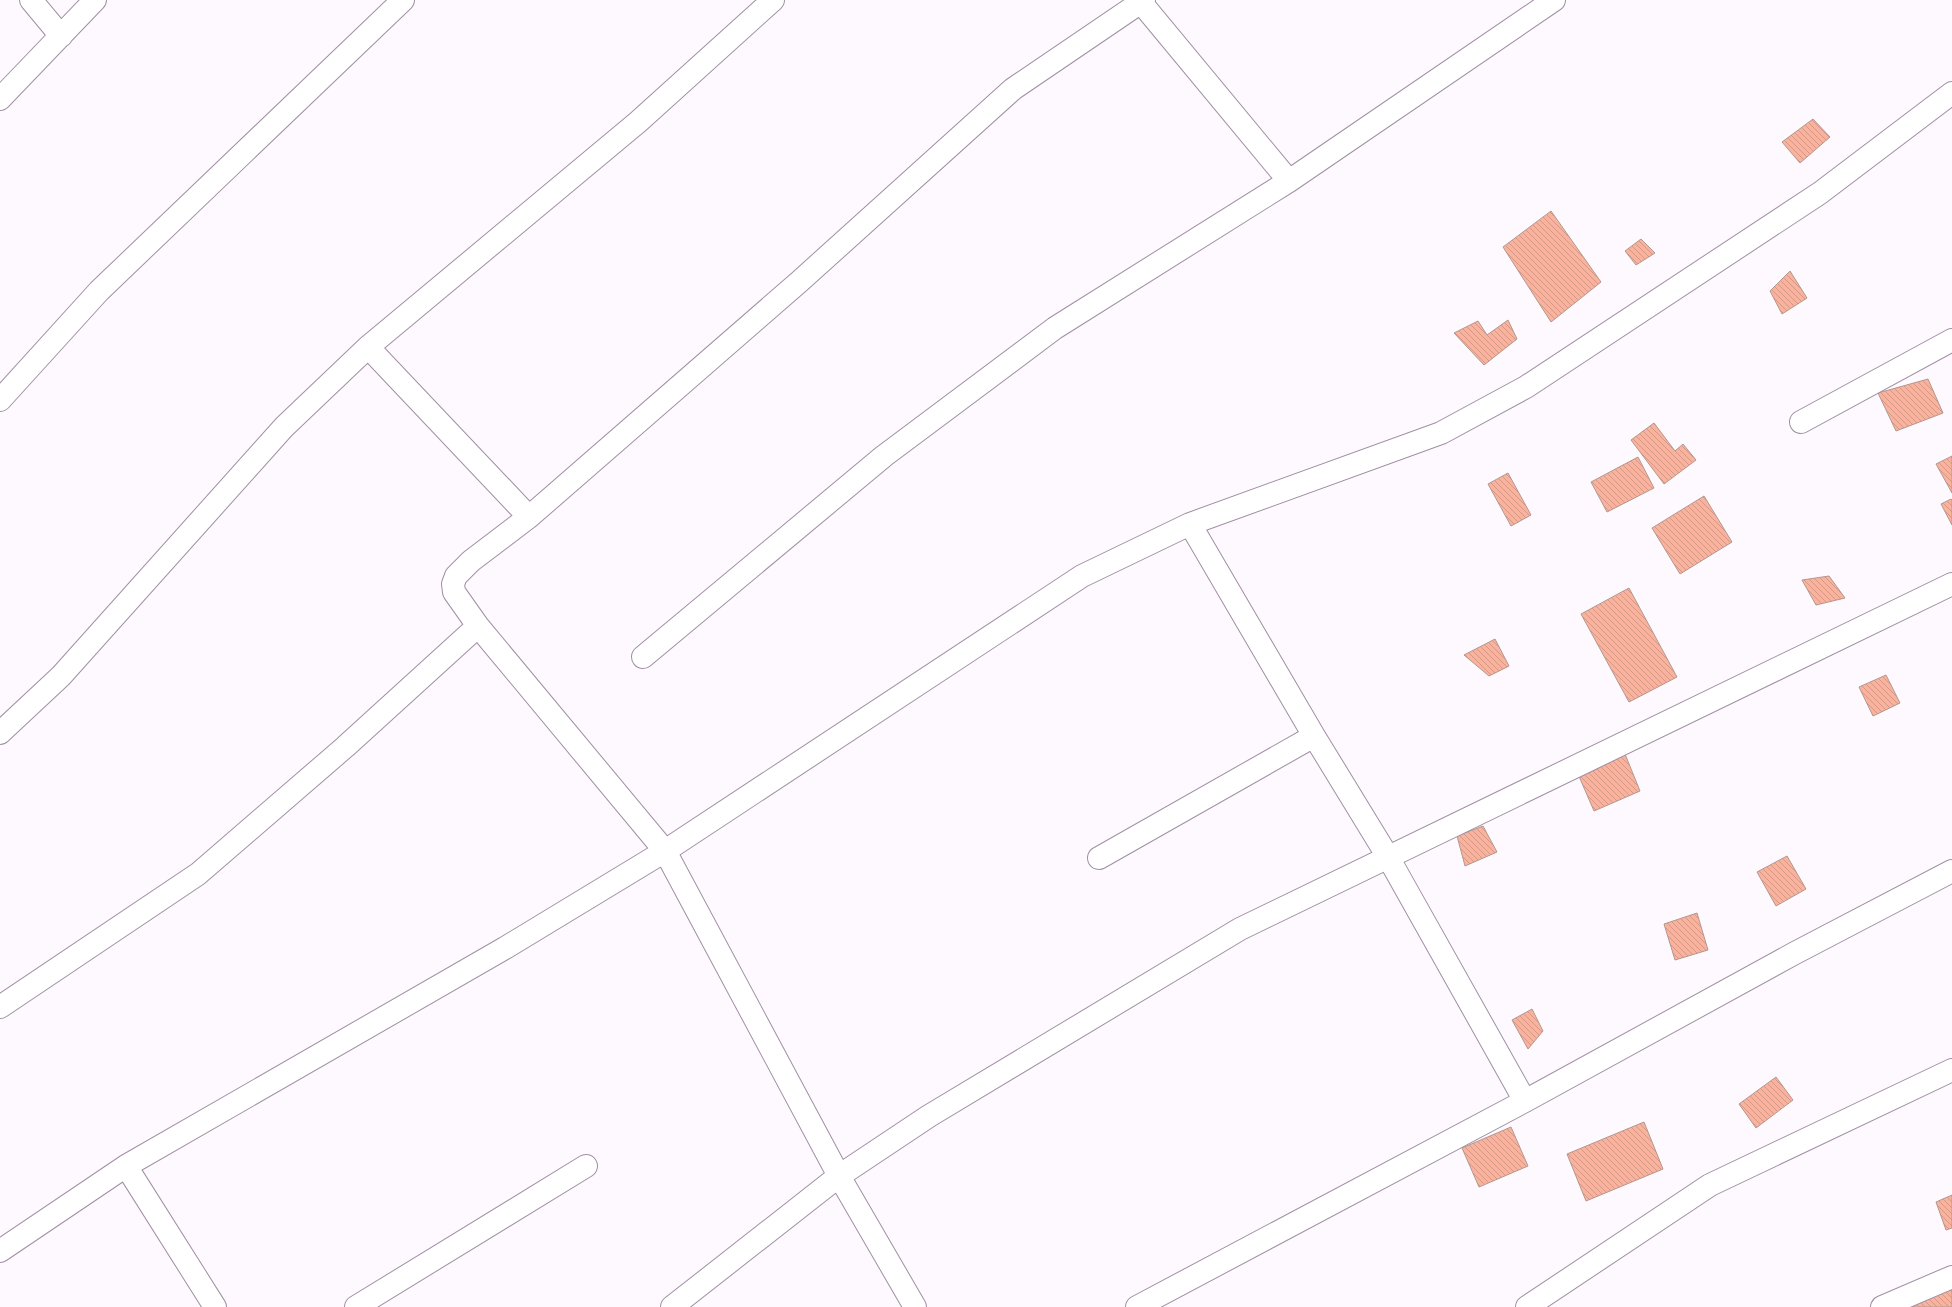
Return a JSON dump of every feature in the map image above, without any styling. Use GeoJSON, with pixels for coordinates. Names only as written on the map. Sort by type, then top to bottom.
{"type":"FeatureCollection","features":[{"type":"Feature","properties":{"kind":"street"},"geometry":{"type":"LineString","coordinates":[[31,0],[60,36]]}},
{"type":"Feature","properties":{"kind":"street"},"geometry":{"type":"LineString","coordinates":[[0,99],[95,0]]}},
{"type":"Feature","properties":{"kind":"street"},"geometry":{"type":"LineString","coordinates":[[0,400],[99,291],[403,0]]}},
{"type":"Feature","properties":{"kind":"street"},"geometry":{"type":"LineString","coordinates":[[0,733],[61,676],[284,427],[368,347],[638,122],[773,0]]}},
{"type":"Feature","properties":{"kind":"street"},"geometry":{"type":"LineString","coordinates":[[643,657],[884,456],[1055,328],[1289,181],[1554,0]]}},
{"type":"Feature","properties":{"kind":"street"},"geometry":{"type":"LineString","coordinates":[[915,1307],[839,1176],[665,851],[478,626],[454,592],[453,584],[456,576],[471,561],[529,517],[799,282],[1013,89],[1141,1],[1289,181]]}},
{"type":"Feature","properties":{"kind":"street"},"geometry":{"type":"LineString","coordinates":[[0,1251],[126,1166],[505,948],[665,851],[1082,576],[1190,524],[1441,433],[1526,387],[1820,193],[1952,92]]}},
{"type":"Feature","properties":{"kind":"street"},"geometry":{"type":"LineString","coordinates":[[1801,422],[1952,340]]}},
{"type":"Feature","properties":{"kind":"street"},"geometry":{"type":"LineString","coordinates":[[368,347],[529,517]]}},
{"type":"Feature","properties":{"kind":"street"},"geometry":{"type":"LineString","coordinates":[[1190,524],[1314,736],[1388,857],[1525,1101]]}},
{"type":"Feature","properties":{"kind":"street"},"geometry":{"type":"LineString","coordinates":[[672,1307],[839,1176],[929,1116],[1240,929],[1952,584]]}},
{"type":"Feature","properties":{"kind":"street"},"geometry":{"type":"LineString","coordinates":[[0,1007],[198,874],[345,747],[478,626]]}},
{"type":"Feature","properties":{"kind":"street"},"geometry":{"type":"LineString","coordinates":[[1099,858],[1314,736]]}},
{"type":"Feature","properties":{"kind":"street"},"geometry":{"type":"LineString","coordinates":[[1137,1307],[1525,1101],[1788,957],[1952,871]]}},
{"type":"Feature","properties":{"kind":"street"},"geometry":{"type":"LineString","coordinates":[[1527,1307],[1710,1185],[1952,1070]]}},
{"type":"Feature","properties":{"kind":"street"},"geometry":{"type":"LineString","coordinates":[[126,1166],[215,1307]]}},
{"type":"Feature","properties":{"kind":"street"},"geometry":{"type":"LineString","coordinates":[[356,1307],[586,1166]]}},
{"type":"Feature","properties":{"kind":"street"},"geometry":{"type":"LineString","coordinates":[[1882,1307],[1952,1277]]}},
{"type":"Feature","properties":{"kind":"building"},"geometry":{"type":"Polygon","coordinates":[[[1813,119],[1830,137],[1800,163],[1782,142],[1813,119]]]}},
{"type":"Feature","properties":{"kind":"building"},"geometry":{"type":"Polygon","coordinates":[[[1551,211],[1601,282],[1551,322],[1503,247],[1551,211]]]}},
{"type":"Feature","properties":{"kind":"building"},"geometry":{"type":"Polygon","coordinates":[[[1641,239],[1655,253],[1636,265],[1625,251],[1641,239]]]}},
{"type":"Feature","properties":{"kind":"building"},"geometry":{"type":"Polygon","coordinates":[[[1790,271],[1807,298],[1782,314],[1770,291],[1790,271]]]}},
{"type":"Feature","properties":{"kind":"building"},"geometry":{"type":"Polygon","coordinates":[[[1508,320],[1517,339],[1484,365],[1454,333],[1478,321],[1487,335],[1508,320]]]}},
{"type":"Feature","properties":{"kind":"building"},"geometry":{"type":"Polygon","coordinates":[[[1928,379],[1943,413],[1896,431],[1878,393],[1928,379]]]}},
{"type":"Feature","properties":{"kind":"building"},"geometry":{"type":"Polygon","coordinates":[[[1654,423],[1675,451],[1683,444],[1696,460],[1664,484],[1631,440],[1654,423]]]}},
{"type":"Feature","properties":{"kind":"building"},"geometry":{"type":"Polygon","coordinates":[[[1952,456],[1952,493],[1936,464],[1952,456]]]}},
{"type":"Feature","properties":{"kind":"building"},"geometry":{"type":"Polygon","coordinates":[[[1638,457],[1654,488],[1607,512],[1591,482],[1638,457]]]}},
{"type":"Feature","properties":{"kind":"building"},"geometry":{"type":"Polygon","coordinates":[[[1508,473],[1531,515],[1511,526],[1488,484],[1508,473]]]}},
{"type":"Feature","properties":{"kind":"building"},"geometry":{"type":"Polygon","coordinates":[[[1704,496],[1732,542],[1680,574],[1652,528],[1704,496]]]}},
{"type":"Feature","properties":{"kind":"building"},"geometry":{"type":"Polygon","coordinates":[[[1951,499],[1952,500],[1952,525],[1941,504],[1951,499]]]}},
{"type":"Feature","properties":{"kind":"building"},"geometry":{"type":"Polygon","coordinates":[[[1829,576],[1845,598],[1816,605],[1802,580],[1829,576]]]}},
{"type":"Feature","properties":{"kind":"building"},"geometry":{"type":"Polygon","coordinates":[[[1629,588],[1677,677],[1629,702],[1581,614],[1629,588]]]}},
{"type":"Feature","properties":{"kind":"building"},"geometry":{"type":"Polygon","coordinates":[[[1495,639],[1509,666],[1489,676],[1464,655],[1495,639]]]}},
{"type":"Feature","properties":{"kind":"building"},"geometry":{"type":"Polygon","coordinates":[[[1886,675],[1900,703],[1873,716],[1859,687],[1886,675]]]}},
{"type":"Feature","properties":{"kind":"building"},"geometry":{"type":"Polygon","coordinates":[[[1625,754],[1640,791],[1594,811],[1578,774],[1625,754]]]}},
{"type":"Feature","properties":{"kind":"building"},"geometry":{"type":"Polygon","coordinates":[[[1483,826],[1497,852],[1465,866],[1457,836],[1483,826]]]}},
{"type":"Feature","properties":{"kind":"building"},"geometry":{"type":"Polygon","coordinates":[[[1787,856],[1806,889],[1776,906],[1757,872],[1787,856]]]}},
{"type":"Feature","properties":{"kind":"building"},"geometry":{"type":"Polygon","coordinates":[[[1697,913],[1708,950],[1675,960],[1664,924],[1697,913]]]}},
{"type":"Feature","properties":{"kind":"building"},"geometry":{"type":"Polygon","coordinates":[[[1532,1009],[1543,1031],[1528,1049],[1512,1020],[1532,1009]]]}},
{"type":"Feature","properties":{"kind":"building"},"geometry":{"type":"Polygon","coordinates":[[[1776,1077],[1793,1100],[1756,1128],[1739,1104],[1776,1077]]]}},
{"type":"Feature","properties":{"kind":"building"},"geometry":{"type":"Polygon","coordinates":[[[1644,1122],[1663,1169],[1586,1201],[1567,1154],[1644,1122]]]}},
{"type":"Feature","properties":{"kind":"building"},"geometry":{"type":"Polygon","coordinates":[[[1511,1127],[1528,1166],[1479,1187],[1462,1148],[1511,1127]]]}},
{"type":"Feature","properties":{"kind":"building"},"geometry":{"type":"Polygon","coordinates":[[[1952,1195],[1952,1228],[1946,1230],[1936,1202],[1952,1195]]]}},
{"type":"Feature","properties":{"kind":"building"},"geometry":{"type":"Polygon","coordinates":[[[1952,1289],[1952,1307],[1907,1307],[1952,1289]]]}}]}
